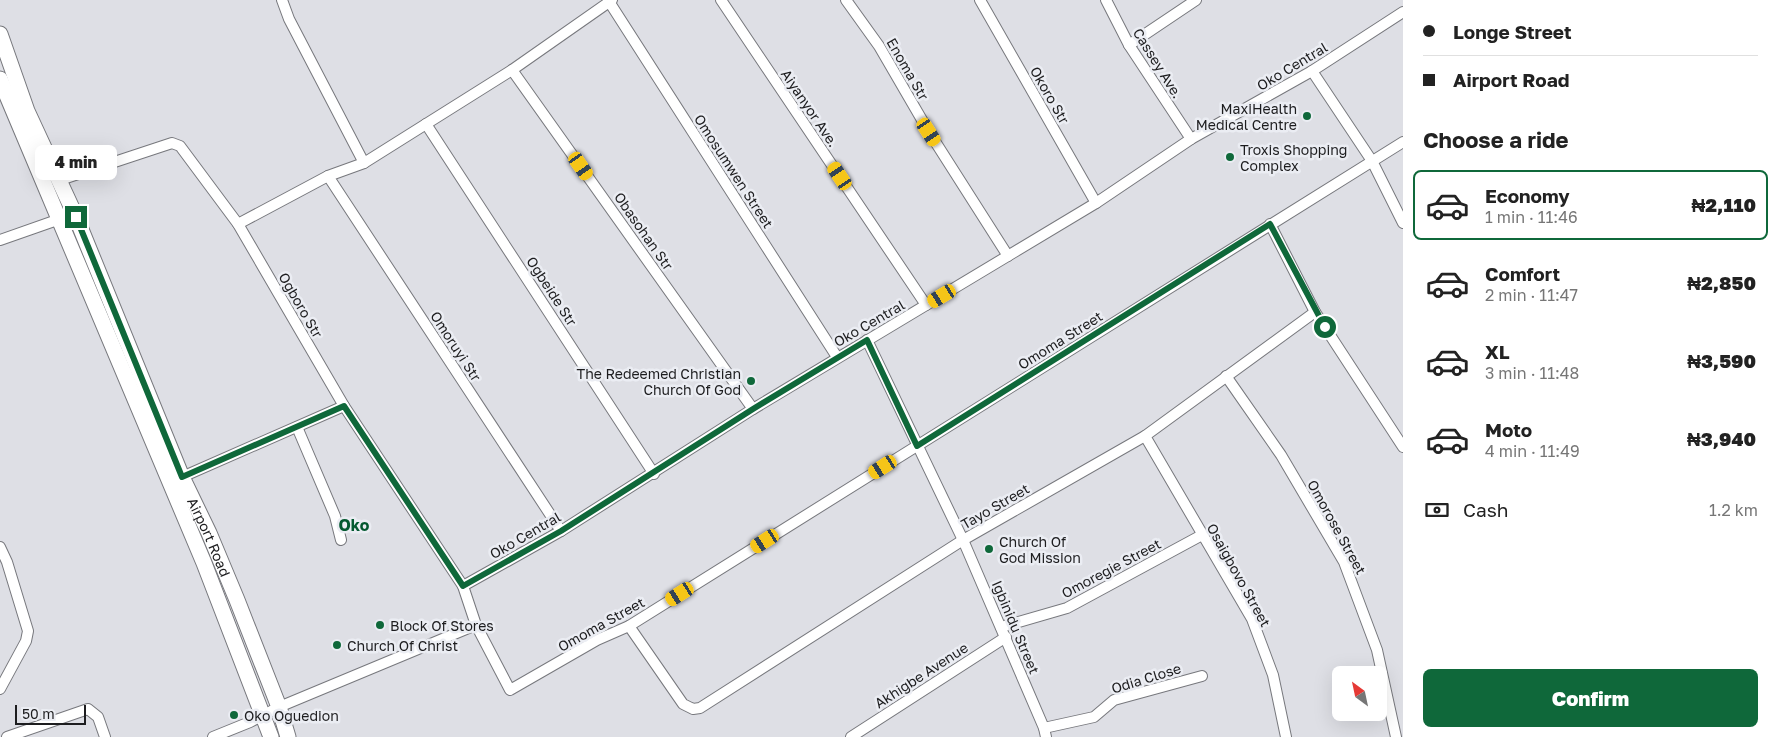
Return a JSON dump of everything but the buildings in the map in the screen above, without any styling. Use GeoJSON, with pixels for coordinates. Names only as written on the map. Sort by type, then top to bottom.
{"type":"FeatureCollection","features":[{"type":"Feature","properties":{"kind":"main road","name":"Airport Road"},"geometry":{"type":"LineString","coordinates":[[0,34],[28,110],[60,180],[182,477],[209,533],[279,707],[288,737]]}},
{"type":"Feature","properties":{"kind":"main road","name":"Airport Road"},"geometry":{"type":"LineString","coordinates":[[0,79],[207,571],[271,737]]}},
{"type":"Feature","properties":{"kind":"street"},"geometry":{"type":"LineString","coordinates":[[282,0],[289,19],[364,163]]}},
{"type":"Feature","properties":{"kind":"street","name":"Aiyanyor Ave."},"geometry":{"type":"LineString","coordinates":[[721,0],[926,306]]}},
{"type":"Feature","properties":{"kind":"street","name":"Enoma Str"},"geometry":{"type":"LineString","coordinates":[[846,0],[879,46],[929,132],[1008,256]]}},
{"type":"Feature","properties":{"kind":"street","name":"Okoro Str"},"geometry":{"type":"LineString","coordinates":[[980,0],[1096,203]]}},
{"type":"Feature","properties":{"kind":"street","name":"Cassey Ave."},"geometry":{"type":"LineString","coordinates":[[1106,0],[1130,46],[1191,139]]}},
{"type":"Feature","properties":{"kind":"street"},"geometry":{"type":"LineString","coordinates":[[1130,46],[1196,0]]}},
{"type":"Feature","properties":{"kind":"street"},"geometry":{"type":"LineString","coordinates":[[238,224],[328,176],[364,163],[512,70],[610,1]]}},
{"type":"Feature","properties":{"kind":"street","name":"Omosumwen Street"},"geometry":{"type":"LineString","coordinates":[[610,1],[837,357]]}},
{"type":"Feature","properties":{"kind":"street","name":"Oko Central"},"geometry":{"type":"LineString","coordinates":[[463,586],[561,531],[837,357],[926,306],[1096,203],[1191,139],[1312,71],[1403,12]]}},
{"type":"Feature","properties":{"kind":"street","name":"Obasohan Str"},"geometry":{"type":"LineString","coordinates":[[512,70],[753,409]]}},
{"type":"Feature","properties":{"kind":"street"},"geometry":{"type":"LineString","coordinates":[[1312,71],[1372,161],[1403,223]]}},
{"type":"Feature","properties":{"kind":"street","name":"Ogbeide Str"},"geometry":{"type":"LineString","coordinates":[[426,124],[654,474]]}},
{"type":"Feature","properties":{"kind":"street","name":"Omoma Street"},"geometry":{"type":"LineString","coordinates":[[476,625],[510,690],[597,640],[629,626],[1403,142]]}},
{"type":"Feature","properties":{"kind":"street","name":"Ogboro Str"},"geometry":{"type":"LineString","coordinates":[[60,180],[172,144],[180,146],[238,224],[344,406],[463,586]]}},
{"type":"Feature","properties":{"kind":"street","name":"Omoruyi Str"},"geometry":{"type":"LineString","coordinates":[[328,176],[561,531]]}},
{"type":"Feature","properties":{"kind":"street"},"geometry":{"type":"LineString","coordinates":[[0,240],[60,219]]}},
{"type":"Feature","properties":{"kind":"street"},"geometry":{"type":"LineString","coordinates":[[1270,224],[1315,312],[1403,447]]}},
{"type":"Feature","properties":{"kind":"street","name":"Tayo Street"},"geometry":{"type":"LineString","coordinates":[[629,626],[683,704],[693,710],[700,708],[963,540],[1145,436],[1315,312]]}},
{"type":"Feature","properties":{"kind":"street","name":"Igbinidu Street"},"geometry":{"type":"LineString","coordinates":[[867,340],[963,540],[1006,637],[1045,733]]}},
{"type":"Feature","properties":{"kind":"street","name":"Omorose Street"},"geometry":{"type":"LineString","coordinates":[[1226,376],[1280,455],[1344,562],[1377,650],[1396,737]]}},
{"type":"Feature","properties":{"kind":"street"},"geometry":{"type":"LineString","coordinates":[[182,477],[344,406]]}},
{"type":"Feature","properties":{"kind":"street"},"geometry":{"type":"LineString","coordinates":[[297,427],[335,516],[341,540]]}},
{"type":"Feature","properties":{"kind":"street","name":"Osaigbovo Street"},"geometry":{"type":"LineString","coordinates":[[1145,436],[1252,619],[1273,675],[1286,737]]}},
{"type":"Feature","properties":{"kind":"street","name":"Omoregie Street"},"geometry":{"type":"LineString","coordinates":[[1001,627],[1067,608],[1202,535]]}},
{"type":"Feature","properties":{"kind":"street"},"geometry":{"type":"LineString","coordinates":[[0,547],[8,562],[28,632],[26,642],[0,689]]}},
{"type":"Feature","properties":{"kind":"street"},"geometry":{"type":"LineString","coordinates":[[212,737],[476,625],[463,586]]}},
{"type":"Feature","properties":{"kind":"street","name":"Akhigbe Avenue"},"geometry":{"type":"LineString","coordinates":[[851,737],[1006,637]]}},
{"type":"Feature","properties":{"kind":"street","name":"Odia Close"},"geometry":{"type":"LineString","coordinates":[[1045,733],[1094,717],[1114,700],[1202,676]]}},
{"type":"Feature","properties":{"kind":"street"},"geometry":{"type":"LineString","coordinates":[[7,737],[88,709],[98,717],[105,737]]}},
{"type":"Feature","properties":{"kind":"place","name":"MaxiHealth Medical Centre"},"geometry":{"type":"Point","coordinates":[1307,116]}},
{"type":"Feature","properties":{"kind":"place","name":"Troxis Shopping Complex"},"geometry":{"type":"Point","coordinates":[1230,157]}},
{"type":"Feature","properties":{"kind":"place","name":"The Redeemed Christian Church Of God"},"geometry":{"type":"Point","coordinates":[751,381]}},
{"type":"Feature","properties":{"kind":"place","name":"Church Of God Mission"},"geometry":{"type":"Point","coordinates":[989,549]}},
{"type":"Feature","properties":{"kind":"place","name":"Block Of Stores"},"geometry":{"type":"Point","coordinates":[380,625]}},
{"type":"Feature","properties":{"kind":"place","name":"Church Of Christ"},"geometry":{"type":"Point","coordinates":[337,645]}},
{"type":"Feature","properties":{"kind":"place","name":"Oko Oguedion"},"geometry":{"type":"Point","coordinates":[234,715]}},
{"type":"Feature","properties":{"kind":"district","name":"Oko"},"geometry":{"type":"Point","coordinates":[354,525]}},
{"type":"Feature","properties":{"kind":"route"},"geometry":{"type":"LineString","coordinates":[[76,217],[182,477],[344,406],[463,586],[561,531],[654,474],[753,409],[867,340],[917,446],[1270,224],[1315,312],[1325,327]]}}]}
